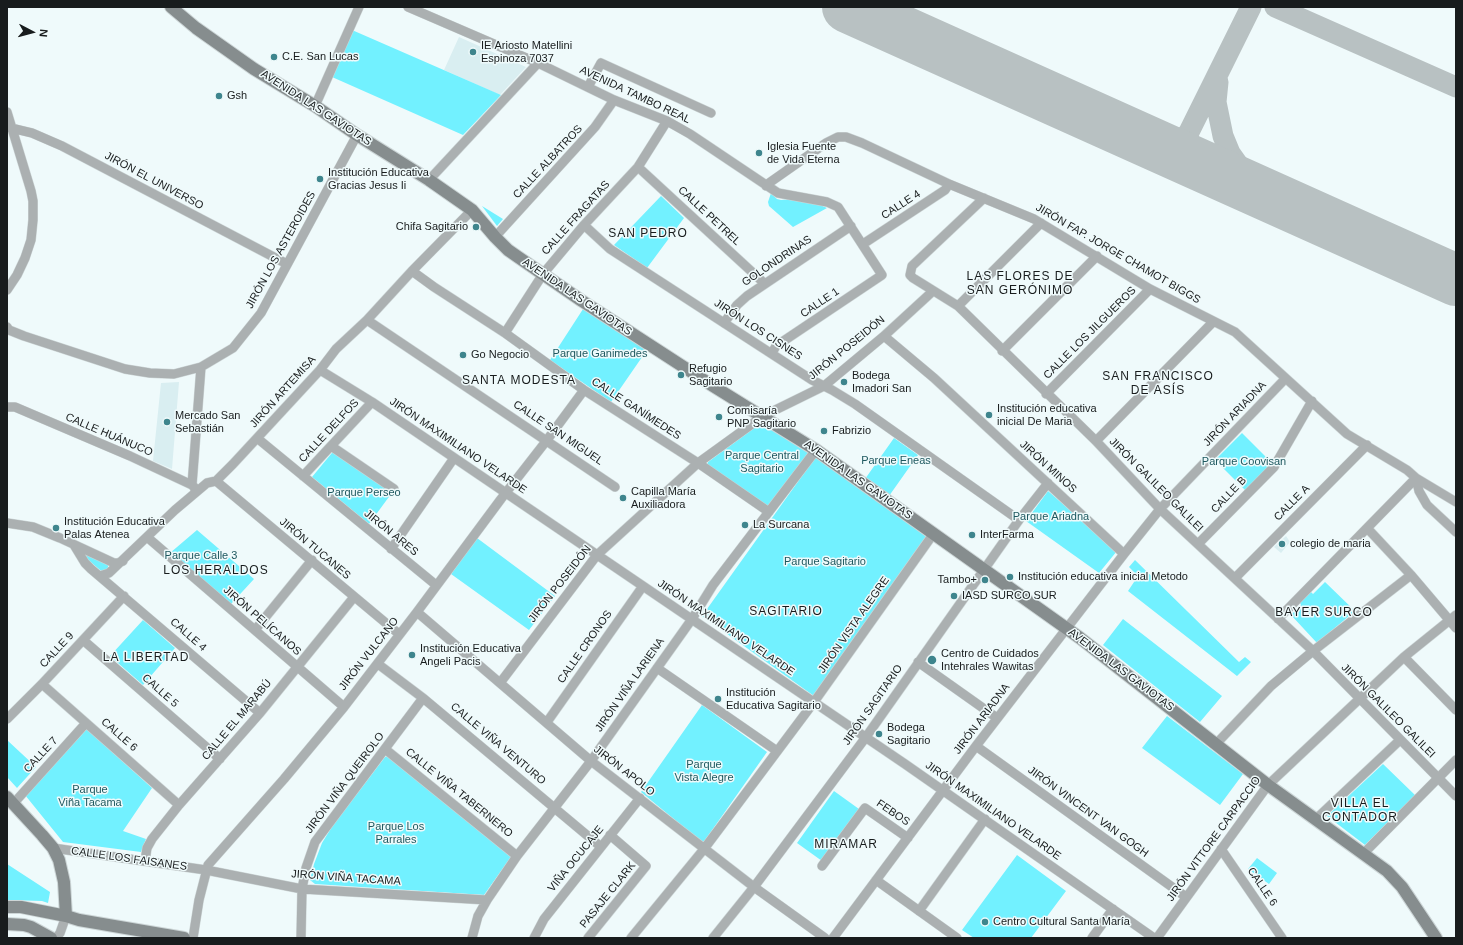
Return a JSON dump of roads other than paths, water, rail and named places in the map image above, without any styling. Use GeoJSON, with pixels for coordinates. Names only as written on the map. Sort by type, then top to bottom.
{"type":"FeatureCollection","features":[{"type":"Feature","properties":{"kind":"street","name":"AVENIDA LAS GAVIOTAS"},"geometry":{"type":"LineString","coordinates":[[171,7],[196,28],[254,69],[315,106],[356,135],[429,180],[472,210],[508,250],[582,301],[708,383],[816,450],[1067,629],[1268,785],[1387,871],[1402,886],[1436,938]]}},
{"type":"Feature","properties":{"kind":"street"},"geometry":{"type":"LineString","coordinates":[[315,106],[359,7]]}},
{"type":"Feature","properties":{"kind":"street","name":"AVENIDA TAMBO REAL"},"geometry":{"type":"LineString","coordinates":[[408,7],[538,63],[614,100],[667,121],[690,134],[766,186],[781,194],[819,200],[838,207],[882,273]]}},
{"type":"Feature","properties":{"kind":"street"},"geometry":{"type":"LineString","coordinates":[[429,180],[538,63]]}},
{"type":"Feature","properties":{"kind":"street"},"geometry":{"type":"LineString","coordinates":[[588,87],[601,63],[711,113]]}},
{"type":"Feature","properties":{"kind":"street","name":"CALLE ALBATROS"},"geometry":{"type":"LineString","coordinates":[[495,237],[595,127],[614,100]]}},
{"type":"Feature","properties":{"kind":"street"},"geometry":{"type":"LineString","coordinates":[[7,112],[9,127],[33,201],[31,240],[17,275],[7,290]]}},
{"type":"Feature","properties":{"kind":"street","name":"CALLE FRAGATAS"},"geometry":{"type":"LineString","coordinates":[[505,333],[543,274],[584,225],[638,167],[667,121]]}},
{"type":"Feature","properties":{"kind":"street","name":"JIRÓN EL UNIVERSO"},"geometry":{"type":"LineString","coordinates":[[9,127],[32,133],[62,146],[287,264]]}},
{"type":"Feature","properties":{"kind":"street","name":"JIRÓN LOS ASTEROIDES"},"geometry":{"type":"LineString","coordinates":[[24,336],[126,369],[150,373],[174,374],[201,367],[233,348],[261,313],[356,135]]}},
{"type":"Feature","properties":{"kind":"street","name":"JIRÓN FAP. JORGE CHAMOT BIGGS"},"geometry":{"type":"LineString","coordinates":[[766,186],[769,182],[826,143],[841,137],[852,139],[949,184],[1041,222],[1150,289],[1240,336],[1285,379],[1312,401],[1338,427],[1407,470],[1416,478],[1456,502]]}},
{"type":"Feature","properties":{"kind":"street","name":"CALLE PETREL"},"geometry":{"type":"LineString","coordinates":[[638,167],[764,283]]}},
{"type":"Feature","properties":{"kind":"street","name":"CALLE 4"},"geometry":{"type":"LineString","coordinates":[[863,244],[945,190],[949,184]]}},
{"type":"Feature","properties":{"kind":"street","name":"JIRÓN GALILEO GALILEI"},"geometry":{"type":"LineString","coordinates":[[984,198],[912,266],[910,275],[958,306],[1002,351],[1096,441],[1160,509],[1313,651],[1456,796]]}},
{"type":"Feature","properties":{"kind":"street","name":"JIRÓN ARTEMISA"},"geometry":{"type":"LineString","coordinates":[[100,576],[110,573],[123,561],[193,489],[216,481],[320,370],[336,349],[367,320],[412,271],[472,210]]}},
{"type":"Feature","properties":{"kind":"street"},"geometry":{"type":"LineString","coordinates":[[958,306],[1041,222]]}},
{"type":"Feature","properties":{"kind":"street","name":"JIRÓN LOS CISNES"},"geometry":{"type":"LineString","coordinates":[[584,225],[610,249],[812,380],[855,404],[1019,520]]}},
{"type":"Feature","properties":{"kind":"street","name":"GOLONDRINAS"},"geometry":{"type":"LineString","coordinates":[[724,323],[737,305],[764,283],[851,226]]}},
{"type":"Feature","properties":{"kind":"street"},"geometry":{"type":"LineString","coordinates":[[1002,351],[1097,256]]}},
{"type":"Feature","properties":{"kind":"street","name":"CALLE GANÍMEDES"},"geometry":{"type":"LineString","coordinates":[[412,271],[505,333],[584,390],[698,463],[769,512]]}},
{"type":"Feature","properties":{"kind":"street","name":"CALLE 1"},"geometry":{"type":"LineString","coordinates":[[772,353],[776,346],[881,277],[882,273]]}},
{"type":"Feature","properties":{"kind":"street","name":"CALLE LOS JILGUEROS"},"geometry":{"type":"LineString","coordinates":[[1046,394],[1150,289]]}},
{"type":"Feature","properties":{"kind":"street","name":"JIRÓN POSEIDÓN"},"geometry":{"type":"LineString","coordinates":[[500,683],[597,555],[698,463],[763,416],[824,386],[884,336],[933,291]]}},
{"type":"Feature","properties":{"kind":"street","name":"CALLE SAN MIGUEL"},"geometry":{"type":"LineString","coordinates":[[367,320],[615,487]]}},
{"type":"Feature","properties":{"kind":"street"},"geometry":{"type":"LineString","coordinates":[[1096,441],[1213,322]]}},
{"type":"Feature","properties":{"kind":"street"},"geometry":{"type":"LineString","coordinates":[[7,327],[9,330],[24,336]]}},
{"type":"Feature","properties":{"kind":"street"},"geometry":{"type":"LineString","coordinates":[[7,335],[24,336]]}},
{"type":"Feature","properties":{"kind":"street","name":"JIRÓN MINOS"},"geometry":{"type":"LineString","coordinates":[[884,336],[934,378],[1124,554]]}},
{"type":"Feature","properties":{"kind":"street"},"geometry":{"type":"LineString","coordinates":[[193,489],[201,367]]}},
{"type":"Feature","properties":{"kind":"street","name":"JIRÓN MAXIMILIANO VELARDE"},"geometry":{"type":"LineString","coordinates":[[320,370],[372,402],[866,737],[1154,938]]}},
{"type":"Feature","properties":{"kind":"street","name":"JIRÓN ARIADNA"},"geometry":{"type":"LineString","coordinates":[[833,938],[976,746],[1160,509],[1285,379]]}},
{"type":"Feature","properties":{"kind":"street","name":"JIRÓN VULCANO"},"geometry":{"type":"LineString","coordinates":[[192,938],[206,870],[212,860],[284,780],[378,664],[399,634],[584,390]]}},
{"type":"Feature","properties":{"kind":"street","name":"CALLE B"},"geometry":{"type":"LineString","coordinates":[[1198,544],[1274,466],[1312,401]]}},
{"type":"Feature","properties":{"kind":"street","name":"CALLE DELFOS"},"geometry":{"type":"LineString","coordinates":[[303,476],[372,402]]}},
{"type":"Feature","properties":{"kind":"street","name":"CALLE HUÁNUCO"},"geometry":{"type":"LineString","coordinates":[[7,407],[15,407],[130,456],[193,489]]}},
{"type":"Feature","properties":{"kind":"street","name":"JIRÓN ARES"},"geometry":{"type":"LineString","coordinates":[[257,438],[436,585]]}},
{"type":"Feature","properties":{"kind":"street","name":"CALLE A"},"geometry":{"type":"LineString","coordinates":[[1235,578],[1367,445]]}},
{"type":"Feature","properties":{"kind":"street"},"geometry":{"type":"LineString","coordinates":[[331,446],[394,489]]}},
{"type":"Feature","properties":{"kind":"street","name":"JIRÓN VIÑA LARIENA"},"geometry":{"type":"LineString","coordinates":[[472,938],[478,916],[486,900],[517,856],[591,760],[692,619],[713,585],[816,450]]}},
{"type":"Feature","properties":{"kind":"street"},"geometry":{"type":"LineString","coordinates":[[391,549],[454,458]]}},
{"type":"Feature","properties":{"kind":"street"},"geometry":{"type":"LineString","coordinates":[[1278,619],[1368,529],[1416,478]]}},
{"type":"Feature","properties":{"kind":"street"},"geometry":{"type":"LineString","coordinates":[[1416,478],[1419,491],[1427,505],[1456,532]]}},
{"type":"Feature","properties":{"kind":"street","name":"JIRÓN TUCANES"},"geometry":{"type":"LineString","coordinates":[[216,481],[399,634]]}},
{"type":"Feature","properties":{"kind":"street","name":"JIRÓN SAGITARIO"},"geometry":{"type":"LineString","coordinates":[[713,938],[754,887],[866,737],[1019,520],[1048,483]]}},
{"type":"Feature","properties":{"kind":"street"},"geometry":{"type":"LineString","coordinates":[[7,523],[33,527],[114,563],[123,561]]}},
{"type":"Feature","properties":{"kind":"street"},"geometry":{"type":"LineString","coordinates":[[1368,529],[1452,618],[1456,628]]}},
{"type":"Feature","properties":{"kind":"street","name":"JIRÓN VISTA ALEGRE"},"geometry":{"type":"LineString","coordinates":[[631,938],[704,849],[814,702],[934,533]]}},
{"type":"Feature","properties":{"kind":"street","name":"JIRÓN PELÍCANOS"},"geometry":{"type":"LineString","coordinates":[[146,538],[344,706]]}},
{"type":"Feature","properties":{"kind":"street","name":"CALLE 4"},"geometry":{"type":"LineString","coordinates":[[74,544],[85,563],[260,713]]}},
{"type":"Feature","properties":{"kind":"street"},"geometry":{"type":"LineString","coordinates":[[255,630],[312,560]]}},
{"type":"Feature","properties":{"kind":"street"},"geometry":{"type":"LineString","coordinates":[[1216,744],[1271,686],[1313,651],[1411,575]]}},
{"type":"Feature","properties":{"kind":"street","name":"CALLE CRONOS"},"geometry":{"type":"LineString","coordinates":[[547,722],[643,586]]}},
{"type":"Feature","properties":{"kind":"street","name":"CALLE 9"},"geometry":{"type":"LineString","coordinates":[[7,719],[42,684],[124,596]]}},
{"type":"Feature","properties":{"kind":"street","name":"CALLE EL MARABÚ"},"geometry":{"type":"LineString","coordinates":[[145,861],[147,848],[152,839],[179,805],[260,713],[354,597]]}},
{"type":"Feature","properties":{"kind":"street","name":"JIRÓN APOLO"},"geometry":{"type":"LineString","coordinates":[[417,612],[591,760],[704,849],[825,938]]}},
{"type":"Feature","properties":{"kind":"street","name":"JIRÓN VITTORE CARPACCIO"},"geometry":{"type":"LineString","coordinates":[[1157,938],[1268,785],[1404,657],[1452,618]]}},
{"type":"Feature","properties":{"kind":"street","name":"CALLE 5"},"geometry":{"type":"LineString","coordinates":[[83,640],[220,759]]}},
{"type":"Feature","properties":{"kind":"street"},"geometry":{"type":"LineString","coordinates":[[1404,657],[1456,710]]}},
{"type":"Feature","properties":{"kind":"street"},"geometry":{"type":"LineString","coordinates":[[918,662],[998,718]]}},
{"type":"Feature","properties":{"kind":"street","name":"CALLE VIÑA VENTURO"},"geometry":{"type":"LineString","coordinates":[[378,664],[423,698],[601,847]]}},
{"type":"Feature","properties":{"kind":"street"},"geometry":{"type":"LineString","coordinates":[[657,668],[777,751]]}},
{"type":"Feature","properties":{"kind":"street","name":"CALLE 6"},"geometry":{"type":"LineString","coordinates":[[42,684],[179,805]]}},
{"type":"Feature","properties":{"kind":"street","name":"JIRÓN VIÑA QUEIROLO"},"geometry":{"type":"LineString","coordinates":[[301,938],[302,889],[306,868],[315,842],[423,698]]}},
{"type":"Feature","properties":{"kind":"street","name":"CALLE 7"},"geometry":{"type":"LineString","coordinates":[[10,800],[86,723]]}},
{"type":"Feature","properties":{"kind":"street"},"geometry":{"type":"LineString","coordinates":[[1316,819],[1400,740]]}},
{"type":"Feature","properties":{"kind":"street","name":"JIRÓN VINCENT VAN GOGH"},"geometry":{"type":"LineString","coordinates":[[976,746],[1186,897]]}},
{"type":"Feature","properties":{"kind":"street","name":"CALLE VIÑA TABERNERO"},"geometry":{"type":"LineString","coordinates":[[385,749],[517,856]]}},
{"type":"Feature","properties":{"kind":"street"},"geometry":{"type":"LineString","coordinates":[[1363,854],[1456,760]]}},
{"type":"Feature","properties":{"kind":"street","name":"VIÑA OCUCAJE"},"geometry":{"type":"LineString","coordinates":[[534,938],[544,919],[640,798]]}},
{"type":"Feature","properties":{"kind":"street","name":"CALLE LOS FAISANES"},"geometry":{"type":"LineString","coordinates":[[10,800],[52,848],[62,870],[66,916]]}},
{"type":"Feature","properties":{"kind":"street","name":"FEBOS"},"geometry":{"type":"LineString","coordinates":[[822,866],[865,808],[908,838]]}},
{"type":"Feature","properties":{"kind":"street"},"geometry":{"type":"LineString","coordinates":[[919,911],[985,819]]}},
{"type":"Feature","properties":{"kind":"street","name":"PASAJE CLARK"},"geometry":{"type":"LineString","coordinates":[[588,938],[646,866],[610,836]]}},
{"type":"Feature","properties":{"kind":"street","name":"CALLE LOS FAISANES"},"geometry":{"type":"LineString","coordinates":[[52,848],[206,870]]}},
{"type":"Feature","properties":{"kind":"street","name":"CALLE 6"},"geometry":{"type":"LineString","coordinates":[[1221,849],[1282,938]]}},
{"type":"Feature","properties":{"kind":"street","name":"JIRÓN VIÑA TACAMA"},"geometry":{"type":"LineString","coordinates":[[206,870],[302,889],[486,900]]}},
{"type":"Feature","properties":{"kind":"street"},"geometry":{"type":"LineString","coordinates":[[876,880],[957,938]]}},
{"type":"Feature","properties":{"kind":"street"},"geometry":{"type":"LineString","coordinates":[[7,907],[21,907],[79,920],[184,938]]}},
{"type":"Feature","properties":{"kind":"street"},"geometry":{"type":"LineString","coordinates":[[1092,938],[1113,909]]}},
{"type":"Feature","properties":{"kind":"street"},"geometry":{"type":"LineString","coordinates":[[56,938],[60,933],[66,916]]}},
{"type":"Feature","properties":{"kind":"street"},"geometry":{"type":"LineString","coordinates":[[7,924],[24,924],[51,938]]}},
{"type":"Feature","properties":{"kind":"place","name":"IE Ariosto Matellini Espinoza 7037"},"geometry":{"type":"Point","coordinates":[473,52]}},
{"type":"Feature","properties":{"kind":"place","name":"C.E. San Lucas"},"geometry":{"type":"Point","coordinates":[274,57]}},
{"type":"Feature","properties":{"kind":"place","name":"Gsh"},"geometry":{"type":"Point","coordinates":[219,96]}},
{"type":"Feature","properties":{"kind":"place","name":"Iglesia Fuente de Vida Eterna"},"geometry":{"type":"Point","coordinates":[759,153]}},
{"type":"Feature","properties":{"kind":"place","name":"Institución Educativa Gracias Jesus Ii"},"geometry":{"type":"Point","coordinates":[320,179]}},
{"type":"Feature","properties":{"kind":"place","name":"Chifa Sagitario"},"geometry":{"type":"Point","coordinates":[476,227]}},
{"type":"Feature","properties":{"kind":"place","name":"Go Negocio"},"geometry":{"type":"Point","coordinates":[463,355]}},
{"type":"Feature","properties":{"kind":"place","name":"Refugio Sagitario"},"geometry":{"type":"Point","coordinates":[681,375]}},
{"type":"Feature","properties":{"kind":"place","name":"Bodega Imadori San"},"geometry":{"type":"Point","coordinates":[844,382]}},
{"type":"Feature","properties":{"kind":"place","name":"Institución educativa inicial De Maria"},"geometry":{"type":"Point","coordinates":[989,415]}},
{"type":"Feature","properties":{"kind":"place","name":"Comisaría PNP Sagitario"},"geometry":{"type":"Point","coordinates":[719,417]}},
{"type":"Feature","properties":{"kind":"place","name":"Mercado San Sebastián"},"geometry":{"type":"Point","coordinates":[167,422]}},
{"type":"Feature","properties":{"kind":"place","name":"Fabrizio"},"geometry":{"type":"Point","coordinates":[824,431]}},
{"type":"Feature","properties":{"kind":"place","name":"Capilla María Auxiliadora"},"geometry":{"type":"Point","coordinates":[623,498]}},
{"type":"Feature","properties":{"kind":"place","name":"La Surcana"},"geometry":{"type":"Point","coordinates":[745,525]}},
{"type":"Feature","properties":{"kind":"place","name":"Institución Educativa Palas Atenea"},"geometry":{"type":"Point","coordinates":[56,528]}},
{"type":"Feature","properties":{"kind":"place","name":"InterFarma"},"geometry":{"type":"Point","coordinates":[972,535]}},
{"type":"Feature","properties":{"kind":"place","name":"colegio de maria"},"geometry":{"type":"Point","coordinates":[1282,544]}},
{"type":"Feature","properties":{"kind":"place","name":"Institución educativa inicial Metodo"},"geometry":{"type":"Point","coordinates":[1010,577]}},
{"type":"Feature","properties":{"kind":"place","name":"Tambo+"},"geometry":{"type":"Point","coordinates":[985,580]}},
{"type":"Feature","properties":{"kind":"place","name":"IASD SURCO SUR"},"geometry":{"type":"Point","coordinates":[954,596]}},
{"type":"Feature","properties":{"kind":"place","name":"Institución Educativa Angeli Pacis"},"geometry":{"type":"Point","coordinates":[412,655]}},
{"type":"Feature","properties":{"kind":"place","name":"Centro de Cuidados Intehrales Wawitas"},"geometry":{"type":"Point","coordinates":[932,660]}},
{"type":"Feature","properties":{"kind":"place","name":"Institución Educativa Sagitario"},"geometry":{"type":"Point","coordinates":[718,699]}},
{"type":"Feature","properties":{"kind":"place","name":"Bodega Sagitario"},"geometry":{"type":"Point","coordinates":[879,734]}},
{"type":"Feature","properties":{"kind":"place","name":"Centro Cultural Santa María"},"geometry":{"type":"Point","coordinates":[985,922]}},
{"type":"Feature","properties":{"kind":"district","name":"SAN PEDRO"},"geometry":{"type":"Point","coordinates":[648,234]}},
{"type":"Feature","properties":{"kind":"district","name":"LAS FLORES DE SAN GERÓNIMO"},"geometry":{"type":"Point","coordinates":[1020,284]}},
{"type":"Feature","properties":{"kind":"district","name":"SANTA MODESTA"},"geometry":{"type":"Point","coordinates":[519,381]}},
{"type":"Feature","properties":{"kind":"district","name":"SAN FRANCISCO DE ASÍS"},"geometry":{"type":"Point","coordinates":[1158,384]}},
{"type":"Feature","properties":{"kind":"district","name":"LOS HERALDOS"},"geometry":{"type":"Point","coordinates":[216,571]}},
{"type":"Feature","properties":{"kind":"district","name":"SAGITARIO"},"geometry":{"type":"Point","coordinates":[786,612]}},
{"type":"Feature","properties":{"kind":"district","name":"BAYER SURCO"},"geometry":{"type":"Point","coordinates":[1324,613]}},
{"type":"Feature","properties":{"kind":"district","name":"LA LIBERTAD"},"geometry":{"type":"Point","coordinates":[146,658]}},
{"type":"Feature","properties":{"kind":"district","name":"VILLA EL CONTADOR"},"geometry":{"type":"Point","coordinates":[1360,811]}},
{"type":"Feature","properties":{"kind":"district","name":"MIRAMAR"},"geometry":{"type":"Point","coordinates":[846,845]}},
{"type":"Feature","properties":{"kind":"park label","name":"Parque Ganimedes"},"geometry":{"type":"Point","coordinates":[600,354]}},
{"type":"Feature","properties":{"kind":"park label","name":"Parque Eneas"},"geometry":{"type":"Point","coordinates":[896,461]}},
{"type":"Feature","properties":{"kind":"park label","name":"Parque Central Sagitario"},"geometry":{"type":"Point","coordinates":[762,462]}},
{"type":"Feature","properties":{"kind":"park label","name":"Parque Coovisan"},"geometry":{"type":"Point","coordinates":[1244,462]}},
{"type":"Feature","properties":{"kind":"park label","name":"Parque Perseo"},"geometry":{"type":"Point","coordinates":[364,493]}},
{"type":"Feature","properties":{"kind":"park label","name":"Parque Ariadna"},"geometry":{"type":"Point","coordinates":[1051,517]}},
{"type":"Feature","properties":{"kind":"park label","name":"Parque Calle 3"},"geometry":{"type":"Point","coordinates":[201,556]}},
{"type":"Feature","properties":{"kind":"park label","name":"Parque Sagitario"},"geometry":{"type":"Point","coordinates":[825,562]}},
{"type":"Feature","properties":{"kind":"park label","name":"Parque Vista Alegre"},"geometry":{"type":"Point","coordinates":[704,771]}},
{"type":"Feature","properties":{"kind":"park label","name":"Parque Viña Tacama"},"geometry":{"type":"Point","coordinates":[90,796]}},
{"type":"Feature","properties":{"kind":"park label","name":"Parque Los Parrales"},"geometry":{"type":"Point","coordinates":[396,833]}}]}
